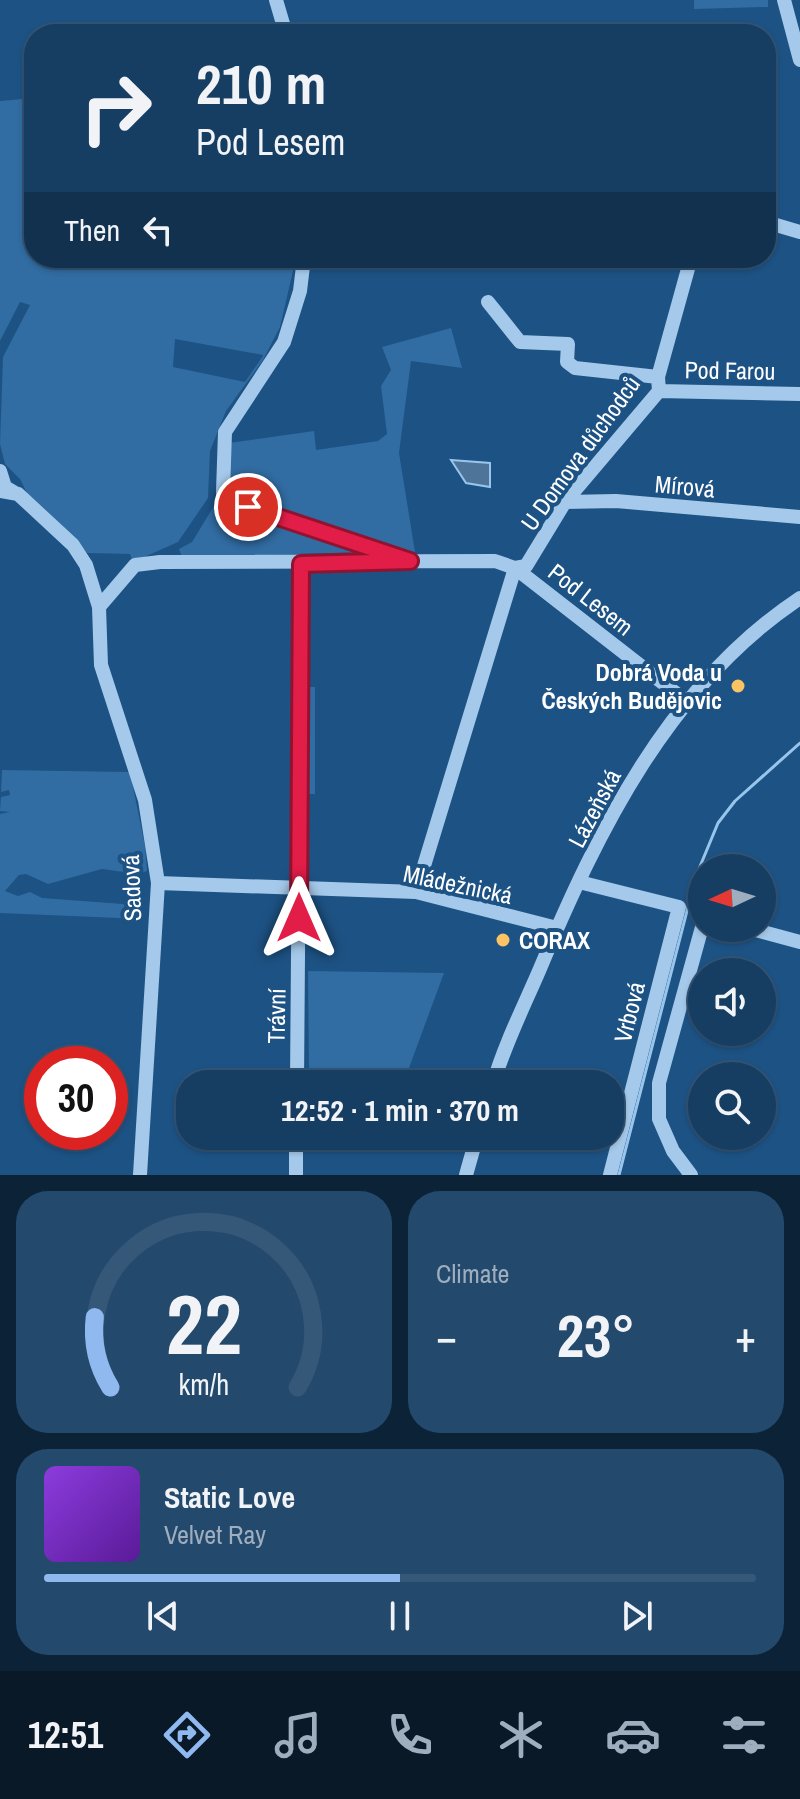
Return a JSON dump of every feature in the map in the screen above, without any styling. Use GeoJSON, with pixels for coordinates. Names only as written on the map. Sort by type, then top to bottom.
{"type":"FeatureCollection","features":[{"type":"Feature","properties":{"kind":"street"},"geometry":{"type":"LineString","coordinates":[[276,0],[283,24]]}},
{"type":"Feature","properties":{"kind":"street"},"geometry":{"type":"LineString","coordinates":[[784,0],[800,60]]}},
{"type":"Feature","properties":{"kind":"street"},"geometry":{"type":"LineString","coordinates":[[776,225],[800,232]]}},
{"type":"Feature","properties":{"kind":"street","name":"Pod Lesem"},"geometry":{"type":"LineString","coordinates":[[303,268],[300,291],[287,335],[225,432],[223,492],[230,501],[410,561]]}},
{"type":"Feature","properties":{"kind":"street","name":"U Domova důchodců"},"geometry":{"type":"LineString","coordinates":[[416,892],[515,568],[526,566],[565,502],[658,384],[688,268]]}},
{"type":"Feature","properties":{"kind":"street","name":"Pod Farou"},"geometry":{"type":"LineString","coordinates":[[488,302],[520,342],[568,344],[567,362],[575,368],[658,384],[800,394]]}},
{"type":"Feature","properties":{"kind":"street","name":"Sadová"},"geometry":{"type":"LineString","coordinates":[[0,471],[5,487],[18,494],[81,555],[99,607],[101,665],[145,800],[158,883],[140,1175]]}},
{"type":"Feature","properties":{"kind":"street"},"geometry":{"type":"LineString","coordinates":[[0,491],[18,494]]}},
{"type":"Feature","properties":{"kind":"street","name":"Mírová"},"geometry":{"type":"LineString","coordinates":[[565,502],[616,501],[800,517]]}},
{"type":"Feature","properties":{"kind":"street","name":"Pod Lesem"},"geometry":{"type":"LineString","coordinates":[[99,607],[135,565],[160,562],[301,564],[495,561],[515,568],[686,701]]}},
{"type":"Feature","properties":{"kind":"street","name":"Trávní"},"geometry":{"type":"LineString","coordinates":[[297,1070],[301,564]]}},
{"type":"Feature","properties":{"kind":"street","name":"Lázeňská"},"geometry":{"type":"LineString","coordinates":[[499,1070],[557,928],[623,798],[686,701],[716,667],[800,598]]}},
{"type":"Feature","properties":{"kind":"street","name":"Vrbová"},"geometry":{"type":"LineString","coordinates":[[579,882],[679,907],[610,1175]]}},
{"type":"Feature","properties":{"kind":"street","name":"Mládežnická"},"geometry":{"type":"LineString","coordinates":[[158,883],[416,892],[557,928]]}},
{"type":"Feature","properties":{"kind":"street"},"geometry":{"type":"LineString","coordinates":[[776,936],[800,942]]}},
{"type":"Feature","properties":{"kind":"street"},"geometry":{"type":"LineString","coordinates":[[691,1175],[673,1151],[659,1119],[659,1083],[698,942]]}},
{"type":"Feature","properties":{"kind":"street"},"geometry":{"type":"LineString","coordinates":[[296,1150],[296,1175]]}},
{"type":"Feature","properties":{"kind":"street"},"geometry":{"type":"LineString","coordinates":[[466,1175],[473,1150]]}},
{"type":"Feature","properties":{"kind":"shaded area"},"geometry":{"type":"Polygon","coordinates":[[[694,0],[768,0],[768,7],[694,9],[694,0]]]}},
{"type":"Feature","properties":{"kind":"shaded area"},"geometry":{"type":"Polygon","coordinates":[[[24,99],[24,268],[294,268],[280,327],[263,360],[226,411],[210,451],[208,498],[178,542],[133,562],[130,554],[87,553],[27,493],[20,479],[5,464],[0,444],[3,357],[30,305],[20,302],[0,341],[0,101],[24,99]],[[175,339],[173,367],[245,382],[263,355],[175,339]]]}},
{"type":"Feature","properties":{"kind":"shaded area"},"geometry":{"type":"Polygon","coordinates":[[[451,328],[462,368],[411,361],[399,453],[415,552],[400,552],[241,499],[225,481],[229,443],[314,431],[316,450],[378,441],[387,434],[381,386],[391,370],[382,347],[451,328]]]}},
{"type":"Feature","properties":{"kind":"shaded area"},"geometry":{"type":"Polygon","coordinates":[[[451,460],[490,463],[490,487],[466,483],[451,460]]]}},
{"type":"Feature","properties":{"kind":"shaded area"},"geometry":{"type":"Polygon","coordinates":[[[217,501],[369,552],[182,557],[179,549],[192,542],[217,501]]]}},
{"type":"Feature","properties":{"kind":"shaded area"},"geometry":{"type":"Polygon","coordinates":[[[309,687],[315,687],[315,794],[309,794],[309,687]]]}},
{"type":"Feature","properties":{"kind":"shaded area"},"geometry":{"type":"Polygon","coordinates":[[[2,770],[130,772],[147,871],[138,874],[102,869],[48,884],[26,874],[19,875],[5,891],[18,896],[30,892],[42,898],[123,904],[139,909],[142,919],[0,913],[0,814],[10,812],[0,811],[1,797],[10,795],[9,790],[1,792],[2,770]]]}},
{"type":"Feature","properties":{"kind":"shaded area"},"geometry":{"type":"Polygon","coordinates":[[[308,971],[444,973],[408,1070],[309,1070],[308,971]]]}},
{"type":"Feature","properties":{"kind":"waterway"},"geometry":{"type":"LineString","coordinates":[[619,1175],[696,876],[718,823],[735,801],[800,743]]}},
{"type":"Feature","properties":{"kind":"place","name":"Dobrá Voda u Českých Budějovic"},"geometry":{"type":"Point","coordinates":[738,686]}},
{"type":"Feature","properties":{"kind":"place","name":"CORAX"},"geometry":{"type":"Point","coordinates":[503,940]}},
{"type":"Feature","properties":{"kind":"route"},"geometry":{"type":"LineString","coordinates":[[248,507],[410,561],[301,564],[299,918]]}}]}
